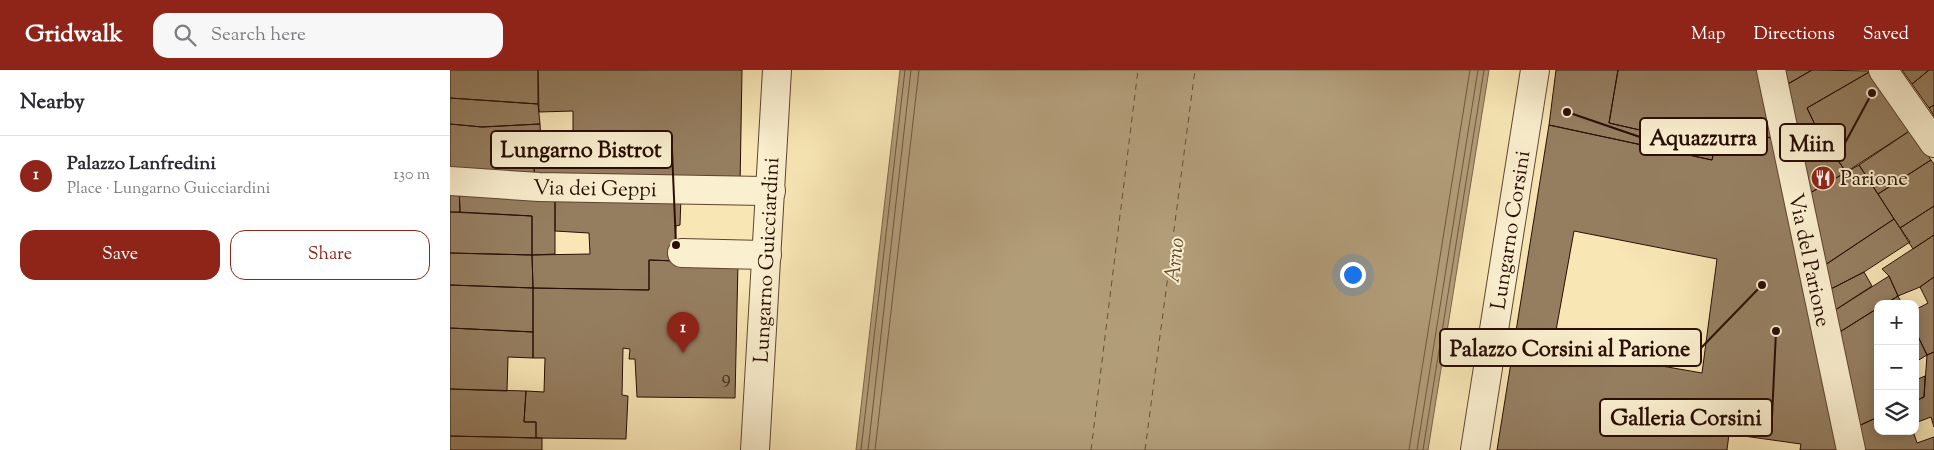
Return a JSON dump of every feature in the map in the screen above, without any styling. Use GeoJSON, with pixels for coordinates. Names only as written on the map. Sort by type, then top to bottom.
{"type":"FeatureCollection","features":[{"type":"Feature","properties":{"kind":"street","name":"Lungarno Guicciardini"},"geometry":{"type":"LineString","coordinates":[[756,450],[777,70]]}},
{"type":"Feature","properties":{"kind":"street","name":"Lungarno Corsini"},"geometry":{"type":"LineString","coordinates":[[1475,450],[1535,70]]}},
{"type":"Feature","properties":{"kind":"street","name":"Via del Parione"},"geometry":{"type":"LineString","coordinates":[[1771,70],[1851,450]]}},
{"type":"Feature","properties":{"kind":"street"},"geometry":{"type":"LineString","coordinates":[[1883,70],[1934,143]]}},
{"type":"Feature","properties":{"kind":"street","name":"Via dei Geppi"},"geometry":{"type":"LineString","coordinates":[[450,181],[539,187],[771,191]]}},
{"type":"Feature","properties":{"kind":"street"},"geometry":{"type":"LineString","coordinates":[[682,253],[767,255]]}},
{"type":"Feature","properties":{"kind":"water","name":"Arno"},"geometry":{"type":"Polygon","coordinates":[[[900,70],[1489,70],[1428,450],[856,450],[900,70]]]}},
{"type":"Feature","properties":{"kind":"building"},"geometry":{"type":"Polygon","coordinates":[[[450,70],[538,70],[538,104],[450,98],[450,70]]]}},
{"type":"Feature","properties":{"kind":"building"},"geometry":{"type":"Polygon","coordinates":[[[538,70],[742,70],[740,187],[534,183],[535,142],[541,143],[541,134],[573,131],[573,111],[539,112],[538,70]]]}},
{"type":"Feature","properties":{"kind":"building"},"geometry":{"type":"Polygon","coordinates":[[[1556,70],[1618,70],[1609,123],[1715,147],[1712,160],[1549,125],[1556,70]]]}},
{"type":"Feature","properties":{"kind":"building"},"geometry":{"type":"Polygon","coordinates":[[[1618,70],[1765,70],[1779,140],[1719,125],[1715,147],[1609,123],[1618,70]]]}},
{"type":"Feature","properties":{"kind":"building"},"geometry":{"type":"Polygon","coordinates":[[[1777,70],[1812,70],[1781,88],[1777,70]]]}},
{"type":"Feature","properties":{"kind":"building"},"geometry":{"type":"Polygon","coordinates":[[[1812,70],[1871,71],[1807,108],[1819,133],[1792,148],[1781,88],[1812,70]]]}},
{"type":"Feature","properties":{"kind":"building"},"geometry":{"type":"Polygon","coordinates":[[[1902,70],[1929,70],[1912,84],[1902,70]]]}},
{"type":"Feature","properties":{"kind":"building"},"geometry":{"type":"Polygon","coordinates":[[[1929,70],[1934,70],[1934,105],[1929,108],[1912,84],[1929,70]]]}},
{"type":"Feature","properties":{"kind":"building"},"geometry":{"type":"Polygon","coordinates":[[[1871,71],[1911,130],[1846,172],[1819,133],[1807,108],[1871,71]]]}},
{"type":"Feature","properties":{"kind":"building"},"geometry":{"type":"Polygon","coordinates":[[[450,98],[538,104],[540,124],[482,127],[450,124],[450,98]]]}},
{"type":"Feature","properties":{"kind":"building"},"geometry":{"type":"Polygon","coordinates":[[[1934,105],[1934,116],[1929,108],[1934,105]]]}},
{"type":"Feature","properties":{"kind":"building"},"geometry":{"type":"Polygon","coordinates":[[[450,124],[482,127],[540,124],[541,143],[535,142],[534,183],[450,177],[450,124]]]}},
{"type":"Feature","properties":{"kind":"building"},"geometry":{"type":"Polygon","coordinates":[[[1549,125],[1712,160],[1719,125],[1779,140],[1845,450],[1800,450],[1801,444],[1729,434],[1727,450],[1497,450],[1549,125]],[[1574,231],[1553,347],[1702,373],[1717,259],[1574,231]]]}},
{"type":"Feature","properties":{"kind":"building"},"geometry":{"type":"Polygon","coordinates":[[[1911,130],[1931,160],[1878,194],[1859,165],[1911,130]]]}},
{"type":"Feature","properties":{"kind":"building"},"geometry":{"type":"Polygon","coordinates":[[[1819,133],[1846,172],[1803,197],[1792,148],[1819,133]]]}},
{"type":"Feature","properties":{"kind":"building"},"geometry":{"type":"Polygon","coordinates":[[[1931,160],[1934,164],[1934,206],[1900,228],[1878,194],[1931,160]]]}},
{"type":"Feature","properties":{"kind":"building"},"geometry":{"type":"Polygon","coordinates":[[[1859,165],[1894,219],[1819,269],[1803,197],[1859,165]]]}},
{"type":"Feature","properties":{"kind":"building"},"geometry":{"type":"Polygon","coordinates":[[[450,186],[459,187],[460,212],[450,212],[450,186]]]}},
{"type":"Feature","properties":{"kind":"building"},"geometry":{"type":"Polygon","coordinates":[[[459,187],[555,193],[555,254],[532,255],[532,216],[460,212],[459,187]]]}},
{"type":"Feature","properties":{"kind":"building"},"geometry":{"type":"Polygon","coordinates":[[[555,193],[681,196],[680,225],[676,226],[674,261],[649,260],[649,290],[533,288],[532,255],[590,254],[589,233],[555,231],[555,193]]]}},
{"type":"Feature","properties":{"kind":"building"},"geometry":{"type":"Polygon","coordinates":[[[1934,206],[1934,235],[1913,249],[1900,228],[1934,206]]]}},
{"type":"Feature","properties":{"kind":"building"},"geometry":{"type":"Polygon","coordinates":[[[450,212],[532,216],[532,255],[450,253],[450,212]]]}},
{"type":"Feature","properties":{"kind":"building"},"geometry":{"type":"Polygon","coordinates":[[[1894,219],[1910,242],[1864,272],[1825,292],[1819,269],[1894,219]]]}},
{"type":"Feature","properties":{"kind":"building"},"geometry":{"type":"Polygon","coordinates":[[[1934,235],[1934,277],[1920,287],[1898,296],[1889,276],[1882,269],[1934,235]]]}},
{"type":"Feature","properties":{"kind":"building"},"geometry":{"type":"Polygon","coordinates":[[[450,253],[532,255],[533,288],[450,285],[450,253]]]}},
{"type":"Feature","properties":{"kind":"building"},"geometry":{"type":"Polygon","coordinates":[[[649,260],[738,263],[735,398],[637,397],[635,359],[629,359],[630,349],[623,348],[622,395],[628,396],[626,439],[536,438],[536,422],[524,422],[526,391],[544,392],[545,358],[533,358],[533,288],[649,290],[649,260]]]}},
{"type":"Feature","properties":{"kind":"building"},"geometry":{"type":"Polygon","coordinates":[[[1864,272],[1872,286],[1829,314],[1825,292],[1864,272]]]}},
{"type":"Feature","properties":{"kind":"building"},"geometry":{"type":"Polygon","coordinates":[[[1889,276],[1898,296],[1892,300],[1874,300],[1874,311],[1835,335],[1829,314],[1889,276]]]}},
{"type":"Feature","properties":{"kind":"building"},"geometry":{"type":"Polygon","coordinates":[[[1934,277],[1934,352],[1927,355],[1919,338],[1919,308],[1928,303],[1920,287],[1934,277]]]}},
{"type":"Feature","properties":{"kind":"building"},"geometry":{"type":"Polygon","coordinates":[[[450,285],[533,288],[533,332],[450,328],[450,285]]]}},
{"type":"Feature","properties":{"kind":"building"},"geometry":{"type":"Polygon","coordinates":[[[1898,296],[1900,300],[1892,300],[1898,296]]]}},
{"type":"Feature","properties":{"kind":"building"},"geometry":{"type":"Polygon","coordinates":[[[1874,311],[1874,419],[1854,428],[1835,335],[1874,311]]]}},
{"type":"Feature","properties":{"kind":"building"},"geometry":{"type":"Polygon","coordinates":[[[450,328],[533,332],[533,358],[508,357],[507,391],[450,389],[450,328]]]}},
{"type":"Feature","properties":{"kind":"building"},"geometry":{"type":"Polygon","coordinates":[[[1919,338],[1927,355],[1919,360],[1919,338]]]}},
{"type":"Feature","properties":{"kind":"building"},"geometry":{"type":"Polygon","coordinates":[[[1934,352],[1934,427],[1931,417],[1919,422],[1919,399],[1924,397],[1927,355],[1934,352]]]}},
{"type":"Feature","properties":{"kind":"building"},"geometry":{"type":"Polygon","coordinates":[[[1925,376],[1924,397],[1919,399],[1919,379],[1925,376]]]}},
{"type":"Feature","properties":{"kind":"building"},"geometry":{"type":"Polygon","coordinates":[[[450,389],[526,391],[524,422],[536,422],[536,438],[450,436],[450,389]]]}},
{"type":"Feature","properties":{"kind":"building"},"geometry":{"type":"Polygon","coordinates":[[[1874,419],[1874,435],[1914,435],[1917,443],[1934,437],[1934,450],[1859,450],[1854,428],[1874,419]]]}},
{"type":"Feature","properties":{"kind":"building"},"geometry":{"type":"Polygon","coordinates":[[[450,436],[542,438],[542,450],[450,450],[450,436]]]}},
{"type":"Feature","properties":{"kind":"ferry route"},"geometry":{"type":"LineString","coordinates":[[1091,450],[1138,70]]}},
{"type":"Feature","properties":{"kind":"ferry route"},"geometry":{"type":"LineString","coordinates":[[1145,450],[1195,70]]}},
{"type":"Feature","properties":{"kind":"place","name":"Miin"},"geometry":{"type":"Point","coordinates":[1872,93]}},
{"type":"Feature","properties":{"kind":"place","name":"Aquazzurra"},"geometry":{"type":"Point","coordinates":[1567,112]}},
{"type":"Feature","properties":{"kind":"place","name":"Parione"},"geometry":{"type":"Point","coordinates":[1823,178]}},
{"type":"Feature","properties":{"kind":"place","name":"Lungarno Bistrot"},"geometry":{"type":"Point","coordinates":[676,245]}},
{"type":"Feature","properties":{"kind":"place","name":"Palazzo Corsini al Parione"},"geometry":{"type":"Point","coordinates":[1762,285]}},
{"type":"Feature","properties":{"kind":"place","name":"Galleria Corsini"},"geometry":{"type":"Point","coordinates":[1776,331]}},
{"type":"Feature","properties":{"kind":"place","name":"Palazzo Lanfredini"},"geometry":{"type":"Point","coordinates":[683,353]}}]}
